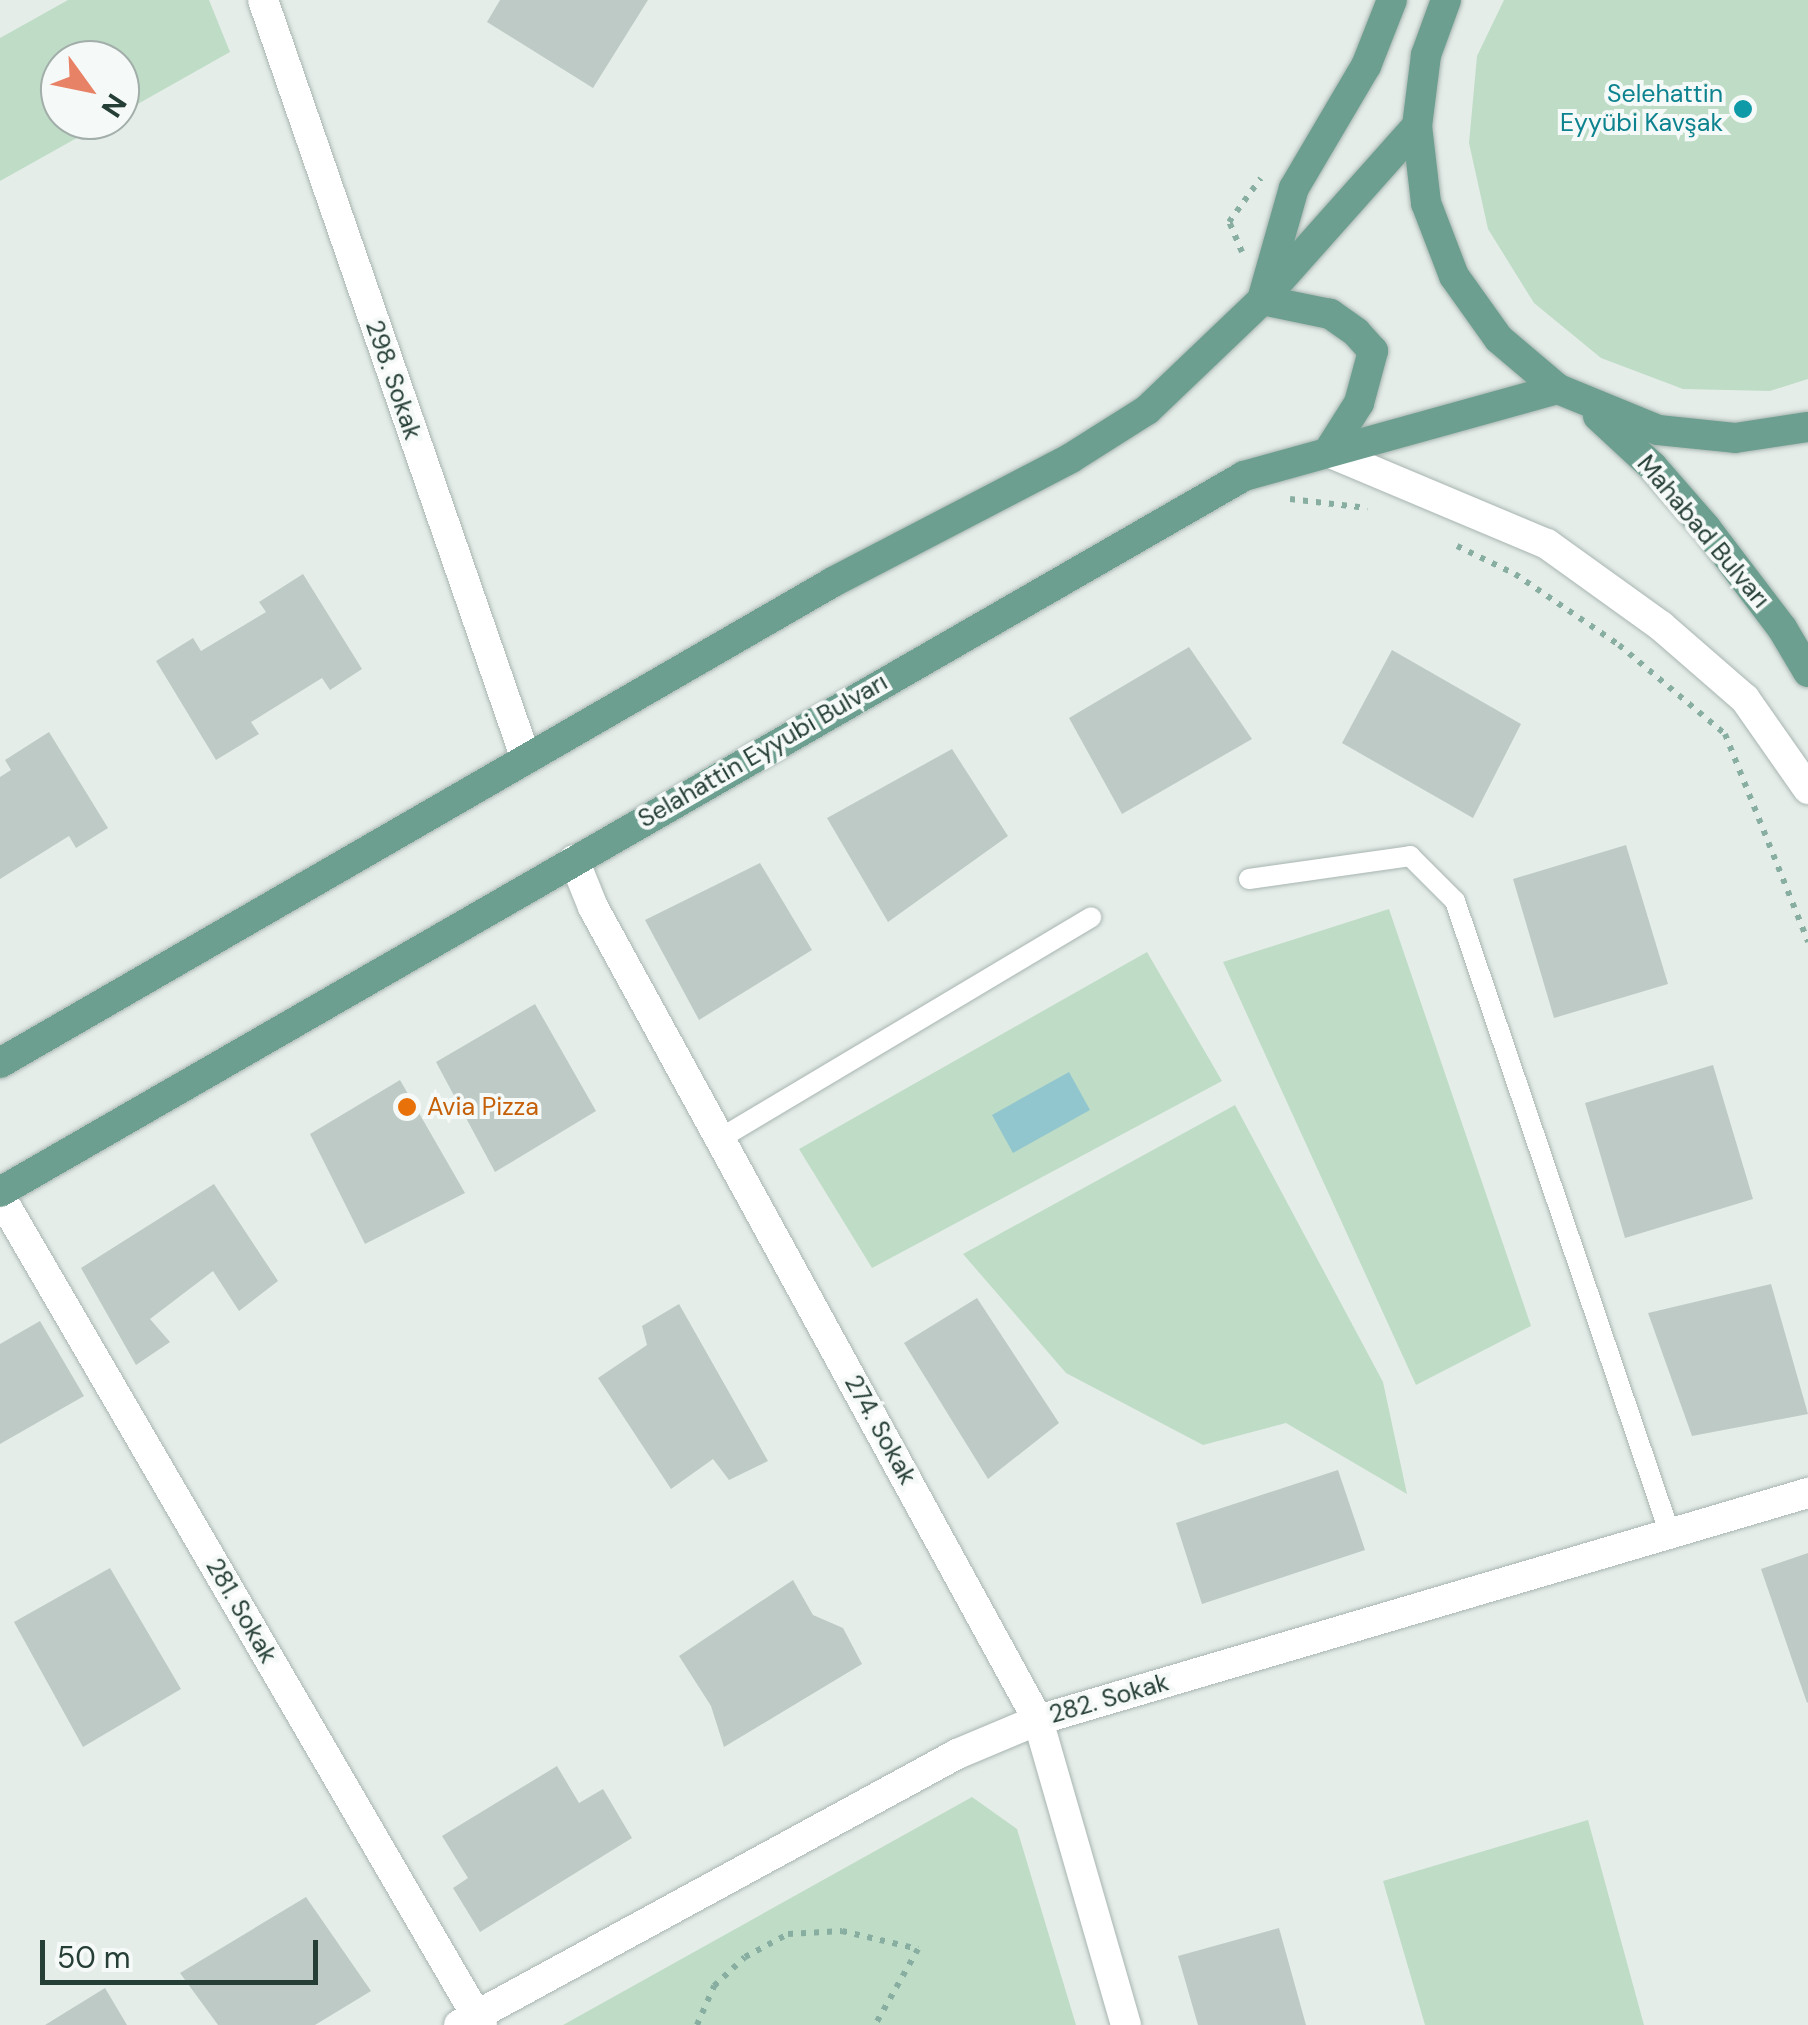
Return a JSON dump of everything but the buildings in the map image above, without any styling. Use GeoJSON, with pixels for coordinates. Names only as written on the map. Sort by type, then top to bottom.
{"type":"FeatureCollection","features":[{"type":"Feature","properties":{"kind":"main road"},"geometry":{"type":"LineString","coordinates":[[1262,300],[1294,188],[1366,66],[1392,0]]}},
{"type":"Feature","properties":{"kind":"main road","name":"Mahabad Bulvarı"},"geometry":{"type":"LineString","coordinates":[[1446,0],[1426,54],[1417,126],[1426,203],[1454,276],[1499,339],[1653,466],[1782,628],[1808,672]]}},
{"type":"Feature","properties":{"kind":"main road"},"geometry":{"type":"LineString","coordinates":[[0,1063],[833,582],[1071,458],[1147,410],[1262,300],[1417,126]]}},
{"type":"Feature","properties":{"kind":"main road"},"geometry":{"type":"LineString","coordinates":[[1262,300],[1330,314],[1356,332],[1373,352],[1359,403],[1328,452]]}},
{"type":"Feature","properties":{"kind":"main road"},"geometry":{"type":"LineString","coordinates":[[1572,396],[1658,430],[1736,438],[1808,427]]}},
{"type":"Feature","properties":{"kind":"main road","name":"Selahattin Eyyubi Bulvarı"},"geometry":{"type":"LineString","coordinates":[[0,1194],[1244,476],[1328,452],[1572,396]]}},
{"type":"Feature","properties":{"kind":"street","name":"298. Sokak"},"geometry":{"type":"LineString","coordinates":[[263,0],[526,759]]}},
{"type":"Feature","properties":{"kind":"street"},"geometry":{"type":"LineString","coordinates":[[1328,452],[1547,544],[1661,626],[1745,699],[1808,790]]}},
{"type":"Feature","properties":{"kind":"street","name":"274. Sokak"},"geometry":{"type":"LineString","coordinates":[[574,860],[593,907],[1038,1720],[1126,2025]]}},
{"type":"Feature","properties":{"kind":"street","name":"281. Sokak"},"geometry":{"type":"LineString","coordinates":[[0,1194],[473,2021]]}},
{"type":"Feature","properties":{"kind":"street","name":"282. Sokak"},"geometry":{"type":"LineString","coordinates":[[473,2021],[956,1754],[1038,1720],[1808,1493]]}},
{"type":"Feature","properties":{"kind":"lane"},"geometry":{"type":"LineString","coordinates":[[1249,879],[1410,856],[1455,901],[1670,1534]]}},
{"type":"Feature","properties":{"kind":"lane"},"geometry":{"type":"LineString","coordinates":[[720,1138],[1091,917]]}},
{"type":"Feature","properties":{"kind":"path"},"geometry":{"type":"LineString","coordinates":[[697,2025],[714,1986],[746,1957],[788,1934],[842,1931],[918,1949],[875,2025]]}},
{"type":"Feature","properties":{"kind":"green space"},"geometry":{"type":"Polygon","coordinates":[[[68,0],[209,0],[230,52],[140,103],[140,40],[40,40],[40,140],[73,140],[0,181],[0,38],[68,0]]]}},
{"type":"Feature","properties":{"kind":"green space"},"geometry":{"type":"Polygon","coordinates":[[[1504,0],[1808,0],[1808,379],[1770,391],[1683,389],[1601,358],[1534,303],[1488,229],[1469,143],[1477,56],[1504,0]]]}},
{"type":"Feature","properties":{"kind":"green space"},"geometry":{"type":"Polygon","coordinates":[[[1389,909],[1531,1326],[1416,1385],[1223,962],[1389,909]]]}},
{"type":"Feature","properties":{"kind":"green space"},"geometry":{"type":"Polygon","coordinates":[[[1147,952],[1222,1081],[872,1268],[799,1149],[1147,952]]]}},
{"type":"Feature","properties":{"kind":"green space"},"geometry":{"type":"Polygon","coordinates":[[[1235,1105],[1383,1382],[1407,1494],[1286,1423],[1203,1445],[1066,1373],[963,1254],[1235,1105]]]}},
{"type":"Feature","properties":{"kind":"green space"},"geometry":{"type":"Polygon","coordinates":[[[972,1797],[1017,1829],[1076,2025],[563,2025],[972,1797]]]}},
{"type":"Feature","properties":{"kind":"green space"},"geometry":{"type":"Polygon","coordinates":[[[1588,1820],[1644,2025],[1425,2025],[1383,1881],[1588,1820]]]}},
{"type":"Feature","properties":{"kind":"water"},"geometry":{"type":"Polygon","coordinates":[[[1069,1072],[1090,1110],[1013,1153],[992,1115],[1069,1072]]]}},
{"type":"Feature","properties":{"kind":"place","name":"Selehattin Eyyübi Kavşak"},"geometry":{"type":"Point","coordinates":[1743,109]}},
{"type":"Feature","properties":{"kind":"place","name":"Avia Pizza"},"geometry":{"type":"Point","coordinates":[407,1107]}}]}
